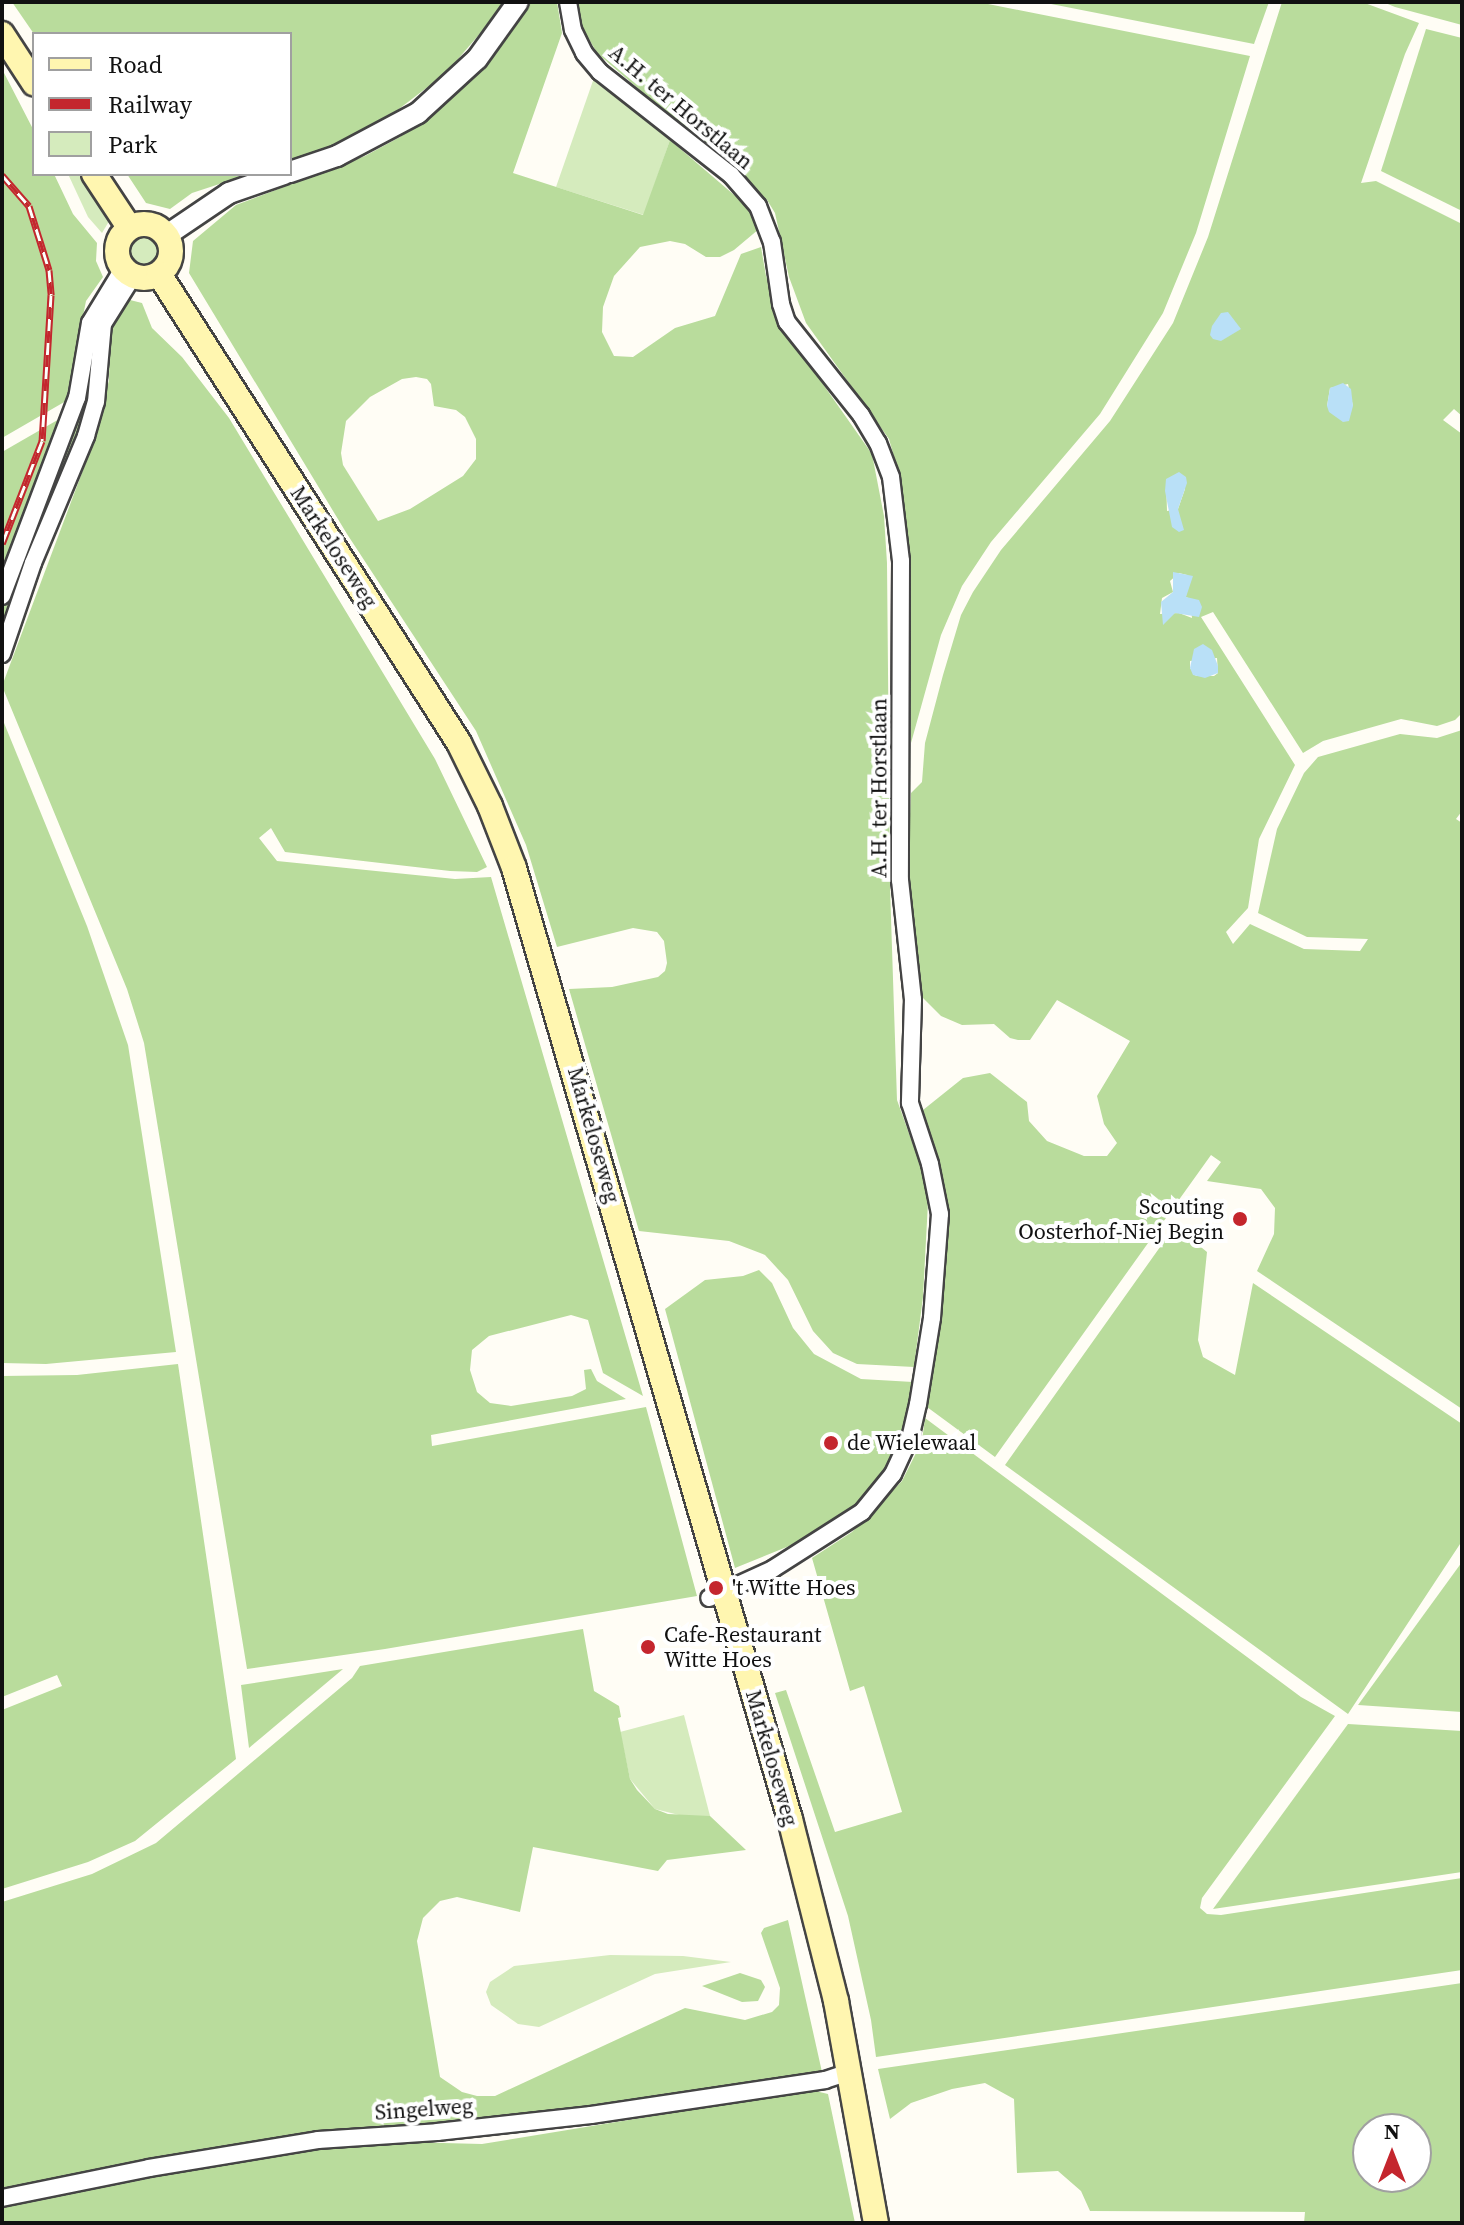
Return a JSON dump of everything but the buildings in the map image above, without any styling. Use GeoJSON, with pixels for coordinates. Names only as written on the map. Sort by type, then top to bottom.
{"type":"FeatureCollection","features":[{"type":"Feature","properties":{"kind":"main road"},"geometry":{"type":"LineString","coordinates":[[2,34],[32,80]]}},
{"type":"Feature","properties":{"kind":"main road"},"geometry":{"type":"LineString","coordinates":[[95,176],[129,227]]}},
{"type":"Feature","properties":{"kind":"main road"},"geometry":{"type":"LineString","coordinates":[[154,225],[167,235],[171,256],[159,274],[150,277],[128,272],[117,249],[129,227],[154,225]]}},
{"type":"Feature","properties":{"kind":"main road","name":"Markeloseweg"},"geometry":{"type":"LineString","coordinates":[[159,274],[412,665],[459,743],[490,806],[533,923],[716,1595],[809,1890],[850,2072],[876,2223]]}},
{"type":"Feature","properties":{"kind":"street"},"geometry":{"type":"LineString","coordinates":[[292,171],[337,156],[418,113],[477,59],[518,2]]}},
{"type":"Feature","properties":{"kind":"street","name":"A.H. ter Horstlaan"},"geometry":{"type":"LineString","coordinates":[[568,2],[573,30],[584,53],[600,72],[731,175],[758,206],[772,242],[781,304],[787,322],[861,415],[878,443],[891,477],[901,561],[900,880],[913,999],[910,1103],[930,1164],[940,1214],[932,1318],[922,1381],[911,1435],[903,1455],[893,1474],[870,1502],[844,1525],[773,1569],[716,1595]]}},
{"type":"Feature","properties":{"kind":"street"},"geometry":{"type":"LineString","coordinates":[[167,235],[229,193],[278,176]]}},
{"type":"Feature","properties":{"kind":"street"},"geometry":{"type":"LineString","coordinates":[[2,596],[77,398],[90,323],[128,272]]}},
{"type":"Feature","properties":{"kind":"street"},"geometry":{"type":"LineString","coordinates":[[2,654],[33,563],[86,436],[96,402],[103,324],[128,272]]}},
{"type":"Feature","properties":{"kind":"street","name":"Singelweg"},"geometry":{"type":"LineString","coordinates":[[2,2198],[149,2168],[318,2140],[437,2132],[591,2115],[825,2080],[850,2072]]}},
{"type":"Feature","properties":{"kind":"green space"},"geometry":{"type":"Polygon","coordinates":[[[12,2],[507,2],[446,73],[387,118],[320,151],[292,158],[292,32],[33,32],[12,2]]]}},
{"type":"Feature","properties":{"kind":"green space"},"geometry":{"type":"Polygon","coordinates":[[[524,2],[557,2],[562,33],[513,173],[643,215],[670,140],[747,206],[759,229],[734,250],[720,257],[706,257],[685,244],[670,241],[640,247],[614,276],[603,307],[602,332],[614,356],[633,357],[675,328],[715,316],[741,254],[761,247],[766,276],[787,333],[872,454],[884,516],[887,563],[890,887],[897,1100],[922,1170],[928,1202],[923,1297],[914,1367],[857,1364],[833,1353],[813,1331],[788,1280],[765,1255],[729,1241],[639,1231],[569,989],[612,987],[658,977],[665,971],[667,963],[664,941],[657,932],[633,928],[557,947],[526,845],[476,731],[347,534],[189,273],[193,241],[236,205],[365,156],[400,137],[461,90],[494,54],[524,2]],[[402,379],[370,397],[346,421],[341,453],[343,465],[378,521],[410,509],[463,476],[476,459],[476,439],[465,417],[456,410],[434,406],[431,384],[427,379],[402,379]]]}},
{"type":"Feature","properties":{"kind":"green space"},"geometry":{"type":"Polygon","coordinates":[[[574,2],[978,2],[1250,56],[1196,233],[1163,313],[1100,414],[991,542],[962,586],[941,635],[911,743],[906,525],[900,478],[889,439],[806,323],[789,277],[775,213],[767,200],[597,53],[578,20],[574,2]]]}},
{"type":"Feature","properties":{"kind":"green space"},"geometry":{"type":"Polygon","coordinates":[[[1041,2],[1269,2],[1254,44],[1041,2]]]}},
{"type":"Feature","properties":{"kind":"green space"},"geometry":{"type":"Polygon","coordinates":[[[1282,2],[1362,2],[1419,23],[1405,54],[1361,183],[1376,181],[1462,224],[1462,416],[1454,409],[1443,420],[1462,434],[1462,713],[1455,720],[1437,726],[1401,719],[1323,741],[1303,753],[1213,612],[1201,617],[1295,765],[1259,839],[1248,908],[1226,932],[1233,944],[1250,924],[1304,949],[1360,951],[1368,939],[1307,937],[1258,913],[1277,829],[1304,773],[1318,757],[1400,734],[1437,738],[1462,730],[1462,811],[1456,819],[1462,823],[1462,1409],[1257,1271],[1274,1234],[1275,1208],[1261,1189],[1207,1181],[1221,1162],[1211,1155],[995,1457],[927,1407],[945,1226],[918,1114],[963,1078],[990,1073],[1027,1102],[1029,1121],[1047,1141],[1084,1156],[1107,1156],[1117,1143],[1104,1124],[1097,1096],[1130,1041],[1057,1000],[1030,1040],[1018,1040],[1010,1038],[994,1024],[962,1025],[941,1016],[918,993],[907,879],[911,793],[922,782],[925,743],[943,675],[961,615],[973,592],[1001,550],[1110,421],[1173,323],[1208,237],[1282,2]],[[1348,384],[1330,388],[1327,406],[1353,406],[1348,384]],[[1166,479],[1167,511],[1178,509],[1185,489],[1166,479]],[[1179,573],[1170,581],[1173,592],[1162,598],[1160,614],[1179,613],[1192,618],[1190,599],[1186,597],[1187,575],[1179,573]],[[1217,658],[1190,661],[1190,668],[1196,676],[1214,676],[1218,673],[1217,658]]]}},
{"type":"Feature","properties":{"kind":"green space"},"geometry":{"type":"Polygon","coordinates":[[[1383,2],[1462,2],[1462,25],[1395,7],[1383,2]]]}},
{"type":"Feature","properties":{"kind":"green space"},"geometry":{"type":"Polygon","coordinates":[[[1426,29],[1462,38],[1462,211],[1381,171],[1426,29]]]}},
{"type":"Feature","properties":{"kind":"green space"},"geometry":{"type":"Polygon","coordinates":[[[2,69],[32,127],[32,176],[55,176],[73,214],[97,243],[96,261],[103,277],[86,301],[66,401],[2,438],[2,69]]]}},
{"type":"Feature","properties":{"kind":"green space"},"geometry":{"type":"Polygon","coordinates":[[[595,75],[670,140],[644,215],[556,187],[595,75]]]}},
{"type":"Feature","properties":{"kind":"green space"},"geometry":{"type":"Polygon","coordinates":[[[69,176],[86,176],[111,218],[102,233],[88,217],[69,176]]]}},
{"type":"Feature","properties":{"kind":"green space"},"geometry":{"type":"Polygon","coordinates":[[[128,176],[244,176],[192,193],[170,209],[146,203],[128,176]]]}},
{"type":"Feature","properties":{"kind":"green space"},"geometry":{"type":"Polygon","coordinates":[[[144,236],[154,240],[158,250],[154,260],[144,264],[134,260],[130,250],[134,240],[144,236]]]}},
{"type":"Feature","properties":{"kind":"green space"},"geometry":{"type":"Polygon","coordinates":[[[130,300],[142,303],[152,328],[182,357],[229,418],[435,759],[487,867],[477,872],[450,871],[285,852],[271,828],[259,838],[277,861],[455,879],[491,877],[643,1396],[603,1373],[588,1320],[571,1315],[489,1336],[472,1350],[470,1370],[477,1392],[490,1403],[511,1406],[572,1396],[586,1389],[584,1370],[591,1369],[597,1381],[626,1399],[431,1435],[432,1446],[646,1407],[697,1596],[247,1669],[144,1043],[127,989],[2,686],[95,438],[109,380],[110,331],[130,300]]]}},
{"type":"Feature","properties":{"kind":"green space"},"geometry":{"type":"Polygon","coordinates":[[[95,327],[90,407],[2,640],[2,607],[72,431],[95,327]]]}},
{"type":"Feature","properties":{"kind":"green space"},"geometry":{"type":"Polygon","coordinates":[[[61,418],[58,426],[2,572],[2,452],[61,418]]]}},
{"type":"Feature","properties":{"kind":"green space"},"geometry":{"type":"Polygon","coordinates":[[[2,718],[87,926],[128,1045],[176,1352],[46,1364],[2,1363],[2,718]]]}},
{"type":"Feature","properties":{"kind":"green space"},"geometry":{"type":"Polygon","coordinates":[[[1175,1226],[1207,1252],[1198,1340],[1203,1357],[1235,1375],[1253,1283],[1462,1424],[1462,1541],[1348,1714],[1005,1465],[1175,1226]]]}},
{"type":"Feature","properties":{"kind":"green space"},"geometry":{"type":"Polygon","coordinates":[[[759,1270],[772,1283],[793,1328],[814,1354],[861,1379],[913,1382],[905,1430],[891,1468],[874,1488],[851,1511],[809,1538],[735,1568],[665,1309],[705,1280],[743,1276],[759,1270]]]}},
{"type":"Feature","properties":{"kind":"green space"},"geometry":{"type":"Polygon","coordinates":[[[178,1364],[236,1759],[135,1841],[88,1862],[2,1889],[2,1710],[62,1686],[57,1675],[2,1697],[2,1376],[77,1375],[178,1364]]]}},
{"type":"Feature","properties":{"kind":"green space"},"geometry":{"type":"Polygon","coordinates":[[[925,1418],[1301,1697],[1335,1716],[1202,1898],[1200,1908],[1207,1914],[1221,1915],[1462,1878],[1462,1970],[876,2057],[848,1916],[775,1693],[786,1690],[835,1832],[902,1812],[864,1686],[850,1691],[812,1558],[852,1532],[902,1481],[922,1441],[925,1418]]]}},
{"type":"Feature","properties":{"kind":"green space"},"geometry":{"type":"Polygon","coordinates":[[[1462,1562],[1462,1712],[1358,1705],[1462,1562]]]}},
{"type":"Feature","properties":{"kind":"green space"},"geometry":{"type":"Polygon","coordinates":[[[583,1629],[594,1691],[619,1706],[621,1717],[618,1718],[630,1779],[637,1790],[655,1809],[668,1814],[710,1816],[746,1850],[667,1860],[658,1871],[533,1847],[520,1912],[457,1897],[440,1901],[423,1918],[417,1941],[440,2077],[462,2092],[495,2096],[685,2008],[745,2020],[772,2012],[779,2005],[780,1988],[761,1933],[764,1928],[788,1920],[822,2072],[466,2126],[397,2125],[315,2131],[2,2192],[2,1902],[92,1874],[156,1843],[352,1678],[360,1666],[583,1629]]]}},
{"type":"Feature","properties":{"kind":"green space"},"geometry":{"type":"Polygon","coordinates":[[[343,1669],[249,1748],[241,1685],[343,1669]]]}},
{"type":"Feature","properties":{"kind":"green space"},"geometry":{"type":"Polygon","coordinates":[[[684,1715],[710,1816],[687,1817],[655,1809],[630,1779],[620,1732],[684,1715]]]}},
{"type":"Feature","properties":{"kind":"green space"},"geometry":{"type":"Polygon","coordinates":[[[1348,1724],[1462,1731],[1462,1872],[1213,1909],[1348,1724]]]}},
{"type":"Feature","properties":{"kind":"green space"},"geometry":{"type":"Polygon","coordinates":[[[610,1955],[683,1956],[731,1962],[655,1974],[539,2027],[518,2024],[491,2005],[486,1992],[490,1982],[514,1966],[610,1955]]]}},
{"type":"Feature","properties":{"kind":"green space"},"geometry":{"type":"Polygon","coordinates":[[[740,1973],[761,1980],[765,1987],[758,2001],[742,2002],[702,1986],[740,1973]]]}},
{"type":"Feature","properties":{"kind":"green space"},"geometry":{"type":"Polygon","coordinates":[[[1462,1983],[1462,2223],[1304,2223],[1305,2212],[1090,2211],[1081,2191],[1058,2171],[1017,2173],[1014,2099],[985,2083],[952,2089],[911,2103],[890,2119],[878,2069],[1462,1983]]]}},
{"type":"Feature","properties":{"kind":"green space"},"geometry":{"type":"Polygon","coordinates":[[[811,2090],[828,2094],[855,2223],[2,2223],[2,2208],[316,2145],[365,2141],[482,2144],[811,2090]]]}},
{"type":"Feature","properties":{"kind":"water"},"geometry":{"type":"Polygon","coordinates":[[[1228,312],[1241,329],[1221,341],[1213,339],[1210,335],[1212,326],[1221,313],[1228,312]]]}},
{"type":"Feature","properties":{"kind":"water"},"geometry":{"type":"Polygon","coordinates":[[[1343,383],[1351,389],[1353,406],[1349,421],[1343,422],[1329,412],[1327,406],[1330,388],[1343,383]]]}},
{"type":"Feature","properties":{"kind":"water"},"geometry":{"type":"Polygon","coordinates":[[[1179,472],[1186,477],[1187,483],[1178,509],[1184,530],[1179,532],[1172,527],[1165,491],[1166,479],[1179,472]]]}},
{"type":"Feature","properties":{"kind":"water"},"geometry":{"type":"Polygon","coordinates":[[[1173,572],[1193,576],[1186,597],[1199,600],[1202,607],[1199,617],[1175,613],[1163,625],[1161,602],[1173,592],[1173,572]]]}},
{"type":"Feature","properties":{"kind":"water"},"geometry":{"type":"Polygon","coordinates":[[[1203,644],[1212,650],[1218,666],[1218,673],[1205,678],[1193,675],[1190,668],[1194,649],[1203,644]]]}},
{"type":"Feature","properties":{"kind":"railway"},"geometry":{"type":"LineString","coordinates":[[2,175],[29,206],[49,270],[51,295],[42,441],[2,544]]}},
{"type":"Feature","properties":{"kind":"place","name":"Scouting Oosterhof-Niej Begin"},"geometry":{"type":"Point","coordinates":[1240,1219]}},
{"type":"Feature","properties":{"kind":"place","name":"de Wielewaal"},"geometry":{"type":"Point","coordinates":[831,1443]}},
{"type":"Feature","properties":{"kind":"place","name":"'t Witte Hoes"},"geometry":{"type":"Point","coordinates":[716,1588]}},
{"type":"Feature","properties":{"kind":"place","name":"Cafe-Restaurant Witte Hoes"},"geometry":{"type":"Point","coordinates":[648,1647]}}]}
